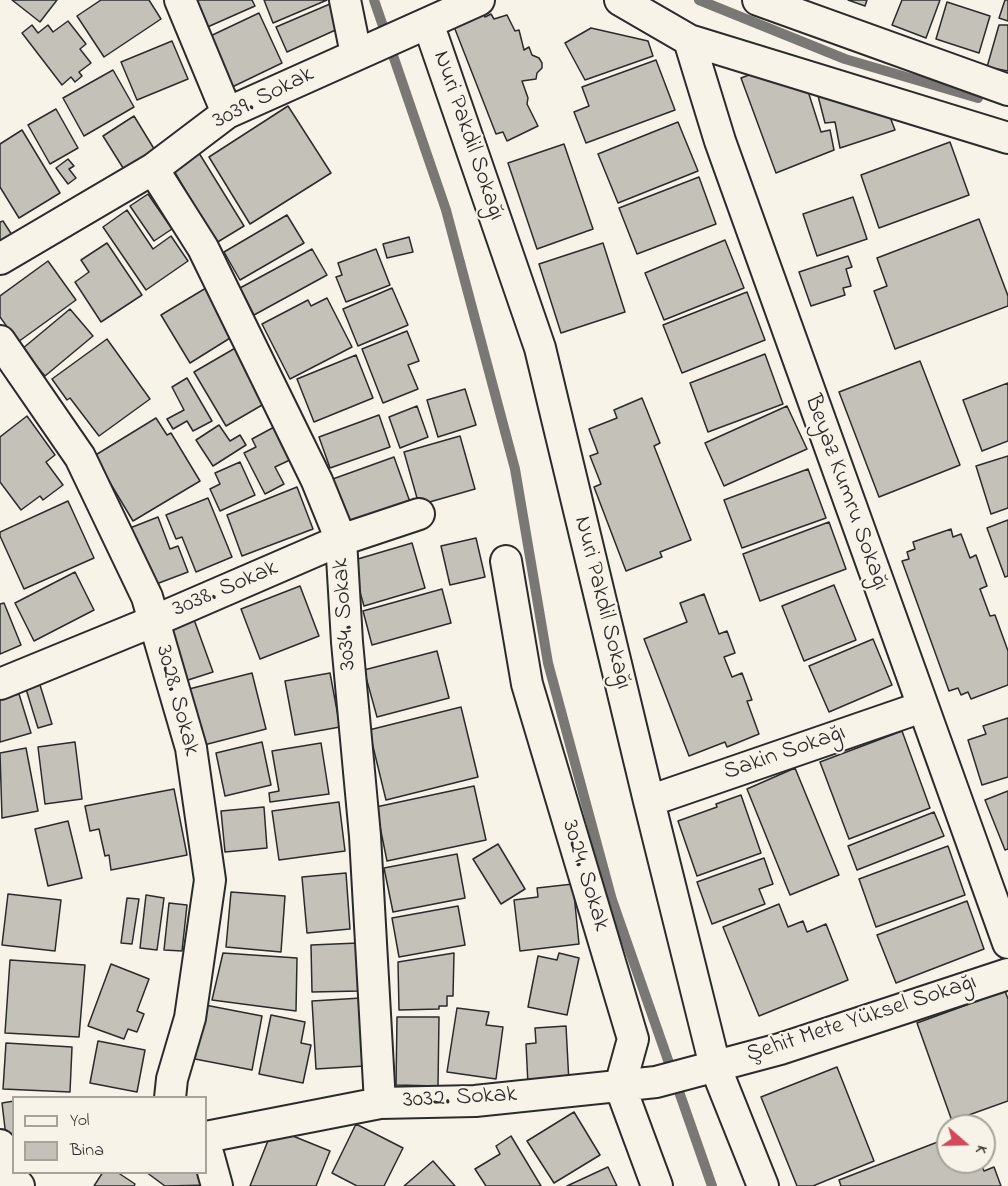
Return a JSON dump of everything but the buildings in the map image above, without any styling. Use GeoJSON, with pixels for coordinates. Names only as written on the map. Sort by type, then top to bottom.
{"type":"FeatureCollection","features":[{"type":"Feature","properties":{"kind":"street"},"geometry":{"type":"LineString","coordinates":[[180,0],[227,113]]}},
{"type":"Feature","properties":{"kind":"street"},"geometry":{"type":"LineString","coordinates":[[345,0],[364,50]]}},
{"type":"Feature","properties":{"kind":"street","name":"3039. Sokak"},"geometry":{"type":"LineString","coordinates":[[0,259],[153,170],[227,113],[478,0]]}},
{"type":"Feature","properties":{"kind":"street"},"geometry":{"type":"LineString","coordinates":[[620,0],[689,40],[1008,138]]}},
{"type":"Feature","properties":{"kind":"street"},"geometry":{"type":"LineString","coordinates":[[758,0],[1008,90]]}},
{"type":"Feature","properties":{"kind":"street","name":"Nuri Pakdil Sokağı"},"geometry":{"type":"LineString","coordinates":[[415,28],[540,348],[715,1065],[764,1186]]}},
{"type":"Feature","properties":{"kind":"street","name":"Beyaz Kumru Sokağı"},"geometry":{"type":"LineString","coordinates":[[689,40],[720,141],[1008,944]]}},
{"type":"Feature","properties":{"kind":"street","name":"3034. Sokak"},"geometry":{"type":"LineString","coordinates":[[153,170],[203,248],[317,481],[340,540],[365,837],[380,1103]]}},
{"type":"Feature","properties":{"kind":"street","name":"3028. Sokak"},"geometry":{"type":"LineString","coordinates":[[0,340],[80,457],[147,597],[191,748],[210,880],[190,1018],[172,1079],[170,1096]]}},
{"type":"Feature","properties":{"kind":"street","name":"3038. Sokak"},"geometry":{"type":"LineString","coordinates":[[0,684],[154,621],[340,540],[419,514]]}},
{"type":"Feature","properties":{"kind":"street","name":"3024. Sokak"},"geometry":{"type":"LineString","coordinates":[[506,561],[527,684],[633,1039],[620,1086]]}},
{"type":"Feature","properties":{"kind":"street","name":"Sakin Sokağı"},"geometry":{"type":"LineString","coordinates":[[649,801],[922,707]]}},
{"type":"Feature","properties":{"kind":"street","name":"Şehit Mete Yüksel Sokağı"},"geometry":{"type":"LineString","coordinates":[[715,1065],[780,1049],[1008,974]]}},
{"type":"Feature","properties":{"kind":"street","name":"3032. Sokak"},"geometry":{"type":"LineString","coordinates":[[207,1137],[380,1103],[475,1101],[656,1082],[715,1065]]}},
{"type":"Feature","properties":{"kind":"street"},"geometry":{"type":"LineString","coordinates":[[620,1086],[657,1186]]}},
{"type":"Feature","properties":{"kind":"street"},"geometry":{"type":"LineString","coordinates":[[207,1150],[217,1186]]}},
{"type":"Feature","properties":{"kind":"waterway"},"geometry":{"type":"LineString","coordinates":[[374,0],[446,210],[515,469],[548,663],[612,900],[712,1186]]}},
{"type":"Feature","properties":{"kind":"waterway"},"geometry":{"type":"LineString","coordinates":[[699,0],[845,59],[978,98]]}}]}
